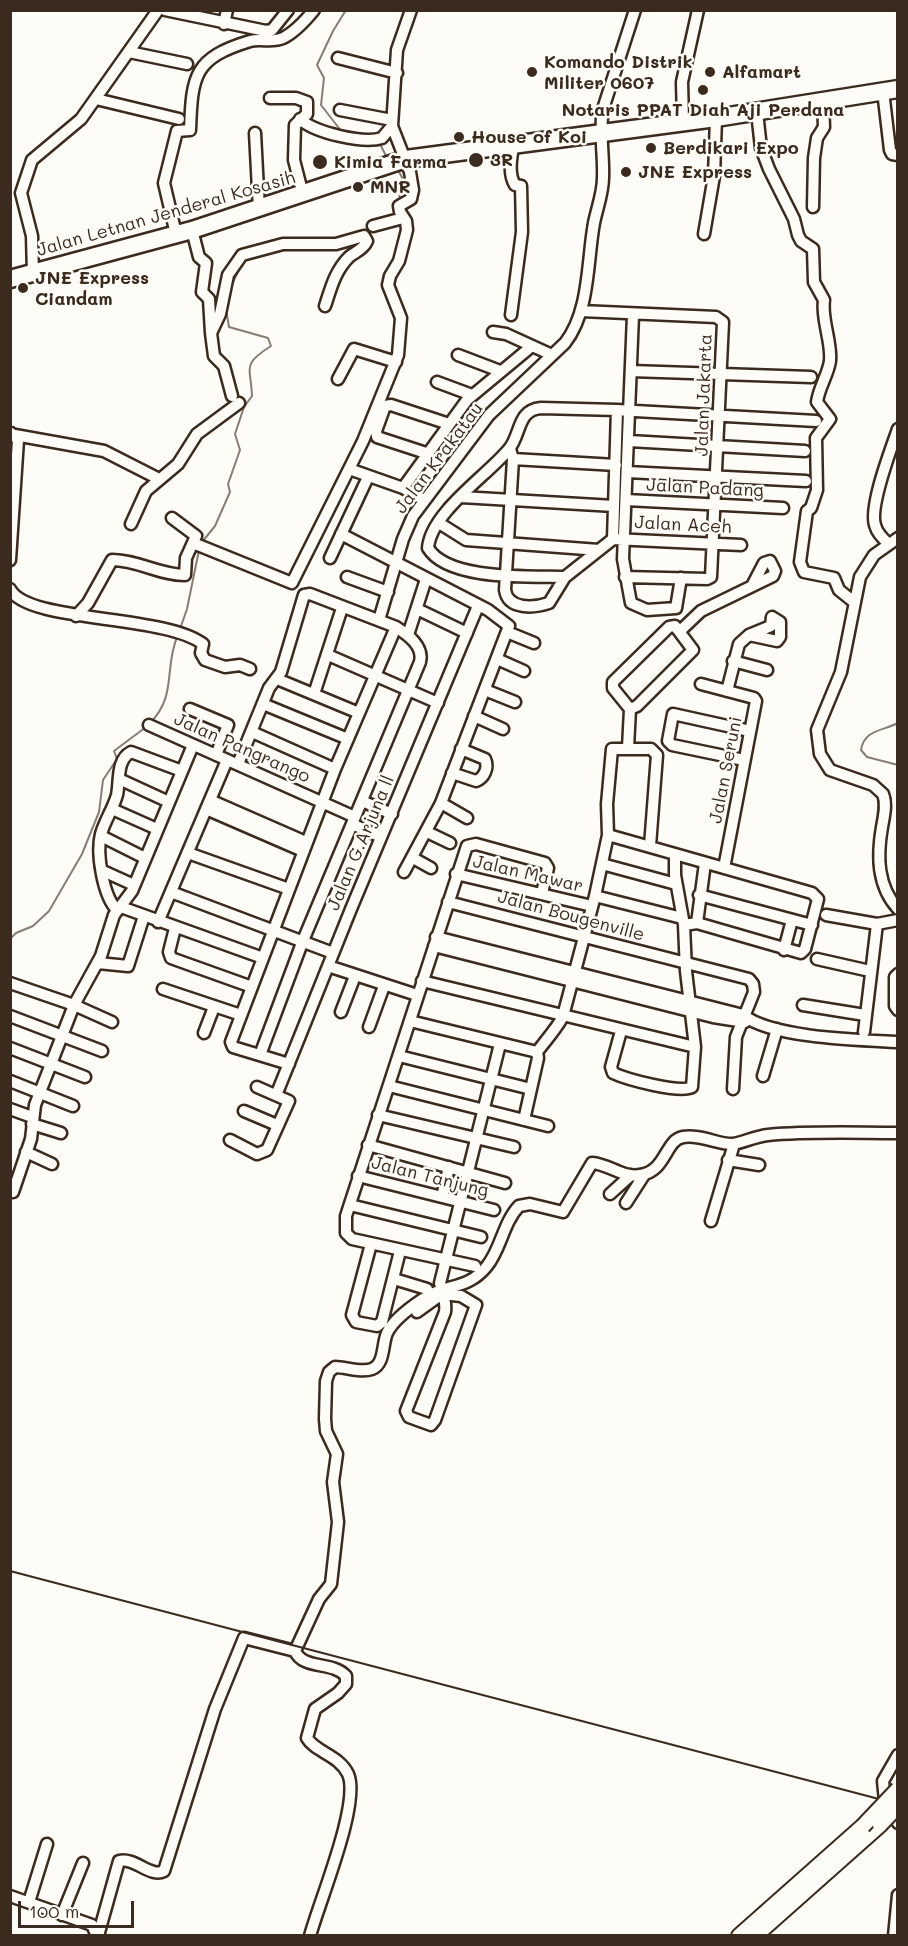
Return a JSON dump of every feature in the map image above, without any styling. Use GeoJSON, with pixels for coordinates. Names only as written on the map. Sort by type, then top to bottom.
{"type":"FeatureCollection","features":[{"type":"Feature","properties":{"kind":"highway","name":"Jalan Letnan Jenderal Kosasih"},"geometry":{"type":"LineString","coordinates":[[10,279],[184,232],[303,195],[406,159],[602,131],[716,118],[890,90]]}},
{"type":"Feature","properties":{"kind":"main road"},"geometry":{"type":"LineString","coordinates":[[739,1935],[863,1826],[897,1789]]}},
{"type":"Feature","properties":{"kind":"main road"},"geometry":{"type":"LineString","coordinates":[[755,1935],[880,1825],[897,1806]]}},
{"type":"Feature","properties":{"kind":"street"},"geometry":{"type":"LineString","coordinates":[[33,274],[32,236],[21,199],[26,173],[32,160],[76,124],[158,10]]}},
{"type":"Feature","properties":{"kind":"street"},"geometry":{"type":"LineString","coordinates":[[165,10],[224,24],[269,31],[288,10]]}},
{"type":"Feature","properties":{"kind":"street"},"geometry":{"type":"LineString","coordinates":[[224,24],[227,10]]}},
{"type":"Feature","properties":{"kind":"street"},"geometry":{"type":"LineString","coordinates":[[131,524],[146,491],[178,464],[197,434],[236,399],[224,366],[214,356],[209,299],[202,292],[206,263],[199,257],[184,232],[164,190],[165,176],[177,131],[190,130],[189,109],[199,70],[210,58],[250,41],[284,38],[314,10]]}},
{"type":"Feature","properties":{"kind":"street"},"geometry":{"type":"LineString","coordinates":[[193,543],[294,582],[299,566],[363,441],[396,362],[400,346],[401,318],[388,285],[390,276],[399,261],[406,230],[406,221],[399,206],[411,199],[413,194],[406,159],[392,123],[398,50],[411,10]]}},
{"type":"Feature","properties":{"kind":"street","name":"Jalan Krakatau"},"geometry":{"type":"LineString","coordinates":[[379,620],[408,523],[489,415],[571,335],[580,311],[602,190],[603,109],[635,10]]}},
{"type":"Feature","properties":{"kind":"street"},"geometry":{"type":"LineString","coordinates":[[683,122],[682,82],[698,10]]}},
{"type":"Feature","properties":{"kind":"street"},"geometry":{"type":"LineString","coordinates":[[129,52],[187,64]]}},
{"type":"Feature","properties":{"kind":"street"},"geometry":{"type":"LineString","coordinates":[[338,58],[397,73]]}},
{"type":"Feature","properties":{"kind":"street"},"geometry":{"type":"LineString","coordinates":[[890,90],[890,150],[892,154],[897,155]]}},
{"type":"Feature","properties":{"kind":"street"},"geometry":{"type":"LineString","coordinates":[[270,98],[306,100],[308,111],[295,125],[294,160],[303,195]]}},
{"type":"Feature","properties":{"kind":"street"},"geometry":{"type":"LineString","coordinates":[[96,99],[179,119]]}},
{"type":"Feature","properties":{"kind":"street"},"geometry":{"type":"LineString","coordinates":[[813,207],[814,158],[817,138],[824,127],[823,102]]}},
{"type":"Feature","properties":{"kind":"street"},"geometry":{"type":"LineString","coordinates":[[340,110],[392,123]]}},
{"type":"Feature","properties":{"kind":"street"},"geometry":{"type":"LineString","coordinates":[[757,112],[761,148],[769,169],[794,219],[801,241],[813,249],[814,282],[824,300],[822,313],[830,355],[817,402],[830,419],[816,438],[817,490],[804,520],[800,562],[804,572],[834,578],[839,591],[854,602]]}},
{"type":"Feature","properties":{"kind":"street"},"geometry":{"type":"LineString","coordinates":[[704,234],[714,176],[716,118]]}},
{"type":"Feature","properties":{"kind":"street"},"geometry":{"type":"LineString","coordinates":[[300,119],[320,130],[370,140],[382,138],[392,123]]}},
{"type":"Feature","properties":{"kind":"street"},"geometry":{"type":"LineString","coordinates":[[255,134],[259,209]]}},
{"type":"Feature","properties":{"kind":"street"},"geometry":{"type":"LineString","coordinates":[[511,315],[522,223],[521,186],[515,185],[512,180],[511,155],[514,144]]}},
{"type":"Feature","properties":{"kind":"street"},"geometry":{"type":"LineString","coordinates":[[373,226],[403,218]]}},
{"type":"Feature","properties":{"kind":"street"},"geometry":{"type":"LineString","coordinates":[[212,333],[228,275],[243,255],[283,244],[336,244],[364,236],[367,241],[365,246],[348,258],[334,279],[324,306]]}},
{"type":"Feature","properties":{"kind":"street","name":"Jalan Jakarta"},"geometry":{"type":"LineString","coordinates":[[580,311],[720,318],[723,326],[722,375],[714,543],[710,578],[681,578]]}},
{"type":"Feature","properties":{"kind":"street"},"geometry":{"type":"LineString","coordinates":[[633,315],[631,411],[626,500],[618,539],[599,550],[565,577],[551,601],[534,606],[519,605],[509,601],[505,591],[508,575],[512,454],[520,423],[534,409],[617,410],[631,411],[720,416],[816,421]]}},
{"type":"Feature","properties":{"kind":"street"},"geometry":{"type":"LineString","coordinates":[[493,332],[506,334],[552,355]]}},
{"type":"Feature","properties":{"kind":"street"},"geometry":{"type":"LineString","coordinates":[[403,488],[472,395],[532,346]]}},
{"type":"Feature","properties":{"kind":"street"},"geometry":{"type":"LineString","coordinates":[[338,379],[354,349],[396,362]]}},
{"type":"Feature","properties":{"kind":"street"},"geometry":{"type":"LineString","coordinates":[[458,355],[500,371]]}},
{"type":"Feature","properties":{"kind":"street"},"geometry":{"type":"LineString","coordinates":[[632,371],[811,377]]}},
{"type":"Feature","properties":{"kind":"street"},"geometry":{"type":"LineString","coordinates":[[437,382],[472,395]]}},
{"type":"Feature","properties":{"kind":"street"},"geometry":{"type":"LineString","coordinates":[[429,454],[377,437],[376,431],[386,406],[391,405],[449,424]]}},
{"type":"Feature","properties":{"kind":"street"},"geometry":{"type":"LineString","coordinates":[[617,410],[614,506],[618,539],[625,577],[631,603],[647,610],[677,607],[681,578],[625,577]]}},
{"type":"Feature","properties":{"kind":"street"},"geometry":{"type":"LineString","coordinates":[[897,429],[879,488],[874,518],[878,531],[893,541],[874,555],[864,570],[854,602],[842,672],[818,725],[819,747],[823,761],[830,771],[873,785],[883,794],[885,807],[879,844],[881,879],[888,896],[897,909]]}},
{"type":"Feature","properties":{"kind":"street"},"geometry":{"type":"LineString","coordinates":[[13,434],[104,451],[159,479]]}},
{"type":"Feature","properties":{"kind":"street"},"geometry":{"type":"LineString","coordinates":[[10,560],[18,440],[13,434]]}},
{"type":"Feature","properties":{"kind":"street"},"geometry":{"type":"LineString","coordinates":[[629,441],[805,451]]}},
{"type":"Feature","properties":{"kind":"street"},"geometry":{"type":"LineString","coordinates":[[565,577],[465,571],[429,550],[429,542],[439,523],[461,497],[512,454],[616,465]]}},
{"type":"Feature","properties":{"kind":"street"},"geometry":{"type":"LineString","coordinates":[[352,470],[403,488],[424,500]]}},
{"type":"Feature","properties":{"kind":"street"},"geometry":{"type":"LineString","coordinates":[[627,472],[806,481]]}},
{"type":"Feature","properties":{"kind":"street"},"geometry":{"type":"LineString","coordinates":[[330,558],[368,477]]}},
{"type":"Feature","properties":{"kind":"street"},"geometry":{"type":"LineString","coordinates":[[461,497],[511,502],[614,506]]}},
{"type":"Feature","properties":{"kind":"street","name":"Jalan Padang"},"geometry":{"type":"LineString","coordinates":[[626,500],[783,508]]}},
{"type":"Feature","properties":{"kind":"street"},"geometry":{"type":"LineString","coordinates":[[76,616],[88,603],[112,560],[138,562],[148,569],[184,575],[186,558],[196,535],[172,518]]}},
{"type":"Feature","properties":{"kind":"street"},"geometry":{"type":"LineString","coordinates":[[439,523],[466,540],[599,550]]}},
{"type":"Feature","properties":{"kind":"street"},"geometry":{"type":"LineString","coordinates":[[341,534],[478,606],[507,624],[507,632],[441,803],[404,872]]}},
{"type":"Feature","properties":{"kind":"street","name":"Jalan Aceh"},"geometry":{"type":"LineString","coordinates":[[618,539],[741,544]]}},
{"type":"Feature","properties":{"kind":"street"},"geometry":{"type":"LineString","coordinates":[[347,577],[388,592]]}},
{"type":"Feature","properties":{"kind":"street"},"geometry":{"type":"LineString","coordinates":[[408,635],[426,579]]}},
{"type":"Feature","properties":{"kind":"street"},"geometry":{"type":"LineString","coordinates":[[680,631],[701,611],[753,584]]}},
{"type":"Feature","properties":{"kind":"street"},"geometry":{"type":"LineString","coordinates":[[10,589],[18,598],[76,616],[128,620],[176,632],[203,644],[201,653],[205,660],[225,668],[240,665],[250,669]]}},
{"type":"Feature","properties":{"kind":"street"},"geometry":{"type":"LineString","coordinates":[[238,764],[269,688],[277,679],[304,595],[310,594],[396,627],[408,635],[419,650],[422,657],[302,943],[260,1055]]}},
{"type":"Feature","properties":{"kind":"street","name":"Jalan G.Arjuna ll"},"geometry":{"type":"LineString","coordinates":[[277,1094],[333,952],[478,606]]}},
{"type":"Feature","properties":{"kind":"street"},"geometry":{"type":"LineString","coordinates":[[314,694],[342,608]]}},
{"type":"Feature","properties":{"kind":"street"},"geometry":{"type":"LineString","coordinates":[[417,609],[467,633]]}},
{"type":"Feature","properties":{"kind":"street"},"geometry":{"type":"LineString","coordinates":[[628,748],[630,710],[614,688],[614,682],[669,627],[675,626],[693,650],[637,706],[630,710]]}},
{"type":"Feature","properties":{"kind":"street"},"geometry":{"type":"LineString","coordinates":[[289,1064],[231,1045],[304,847],[396,627]]}},
{"type":"Feature","properties":{"kind":"street"},"geometry":{"type":"LineString","coordinates":[[507,632],[534,643]]}},
{"type":"Feature","properties":{"kind":"street","name":"Jalan Seruni"},"geometry":{"type":"LineString","coordinates":[[724,868],[756,699],[727,691],[736,648],[749,635]]}},
{"type":"Feature","properties":{"kind":"street"},"geometry":{"type":"LineString","coordinates":[[328,655],[438,703]]}},
{"type":"Feature","properties":{"kind":"street"},"geometry":{"type":"LineString","coordinates":[[497,659],[524,671]]}},
{"type":"Feature","properties":{"kind":"street"},"geometry":{"type":"LineString","coordinates":[[733,661],[767,670]]}},
{"type":"Feature","properties":{"kind":"street"},"geometry":{"type":"LineString","coordinates":[[277,679],[359,713]]}},
{"type":"Feature","properties":{"kind":"street"},"geometry":{"type":"LineString","coordinates":[[701,684],[727,691]]}},
{"type":"Feature","properties":{"kind":"street"},"geometry":{"type":"LineString","coordinates":[[485,690],[515,702]]}},
{"type":"Feature","properties":{"kind":"street"},"geometry":{"type":"LineString","coordinates":[[263,704],[348,739]]}},
{"type":"Feature","properties":{"kind":"street"},"geometry":{"type":"LineString","coordinates":[[190,709],[228,725],[216,755]]}},
{"type":"Feature","properties":{"kind":"street"},"geometry":{"type":"LineString","coordinates":[[744,760],[672,745],[667,736],[673,714],[750,731]]}},
{"type":"Feature","properties":{"kind":"street"},"geometry":{"type":"LineString","coordinates":[[474,717],[503,729]]}},
{"type":"Feature","properties":{"kind":"street","name":"Jalan Pangrango"},"geometry":{"type":"LineString","coordinates":[[149,725],[322,802],[381,837]]}},
{"type":"Feature","properties":{"kind":"street"},"geometry":{"type":"LineString","coordinates":[[252,732],[335,769]]}},
{"type":"Feature","properties":{"kind":"street"},"geometry":{"type":"LineString","coordinates":[[13,1192],[31,1139],[32,1120],[40,1092],[74,1005],[98,963],[119,908],[134,885],[193,745]]}},
{"type":"Feature","properties":{"kind":"street"},"geometry":{"type":"LineString","coordinates":[[524,1120],[538,1058],[537,1052],[547,1036],[560,1024],[563,1016],[593,901],[608,835],[610,751],[615,748],[651,749],[657,755],[650,846]]}},
{"type":"Feature","properties":{"kind":"street"},"geometry":{"type":"LineString","coordinates":[[452,773],[476,781],[482,778],[486,770],[485,759],[461,749]]}},
{"type":"Feature","properties":{"kind":"street"},"geometry":{"type":"LineString","coordinates":[[182,771],[131,752],[123,760],[112,809],[101,836],[107,894],[119,908],[263,958]]}},
{"type":"Feature","properties":{"kind":"street"},"geometry":{"type":"LineString","coordinates":[[158,922],[227,760]]}},
{"type":"Feature","properties":{"kind":"street"},"geometry":{"type":"LineString","coordinates":[[119,779],[169,801]]}},
{"type":"Feature","properties":{"kind":"street"},"geometry":{"type":"LineString","coordinates":[[362,801],[392,813]]}},
{"type":"Feature","properties":{"kind":"street"},"geometry":{"type":"LineString","coordinates":[[441,803],[467,818]]}},
{"type":"Feature","properties":{"kind":"street"},"geometry":{"type":"LineString","coordinates":[[208,805],[304,847]]}},
{"type":"Feature","properties":{"kind":"street"},"geometry":{"type":"LineString","coordinates":[[112,809],[157,829]]}},
{"type":"Feature","properties":{"kind":"street"},"geometry":{"type":"LineString","coordinates":[[427,832],[450,843]]}},
{"type":"Feature","properties":{"kind":"street"},"geometry":{"type":"LineString","coordinates":[[608,835],[815,895],[818,902],[804,952],[784,950],[792,920]]}},
{"type":"Feature","properties":{"kind":"street"},"geometry":{"type":"LineString","coordinates":[[101,836],[145,858]]}},
{"type":"Feature","properties":{"kind":"street"},"geometry":{"type":"LineString","coordinates":[[475,1266],[352,1239],[346,1233],[346,1216],[466,846],[476,844],[546,863],[548,868],[542,893]]}},
{"type":"Feature","properties":{"kind":"street"},"geometry":{"type":"LineString","coordinates":[[188,853],[289,889]]}},
{"type":"Feature","properties":{"kind":"street"},"geometry":{"type":"LineString","coordinates":[[681,856],[676,884],[689,923]]}},
{"type":"Feature","properties":{"kind":"street"},"geometry":{"type":"LineString","coordinates":[[413,858],[431,868]]}},
{"type":"Feature","properties":{"kind":"street"},"geometry":{"type":"LineString","coordinates":[[621,1031],[611,1067],[612,1072],[669,1088],[686,1090],[692,1087],[695,1047],[685,963],[689,923],[699,895],[705,863]]}},
{"type":"Feature","properties":{"kind":"street"},"geometry":{"type":"LineString","coordinates":[[602,864],[676,884]]}},
{"type":"Feature","properties":{"kind":"street"},"geometry":{"type":"LineString","coordinates":[[103,871],[134,885]]}},
{"type":"Feature","properties":{"kind":"street","name":"Jalan Mawar"},"geometry":{"type":"LineString","coordinates":[[456,874],[689,923],[784,950]]}},
{"type":"Feature","properties":{"kind":"street"},"geometry":{"type":"LineString","coordinates":[[171,892],[302,943],[333,952]]}},
{"type":"Feature","properties":{"kind":"street"},"geometry":{"type":"LineString","coordinates":[[699,895],[812,925]]}},
{"type":"Feature","properties":{"kind":"street","name":"Jalan Bougenville"},"geometry":{"type":"LineString","coordinates":[[448,902],[752,981],[754,992],[745,1020]]}},
{"type":"Feature","properties":{"kind":"street"},"geometry":{"type":"LineString","coordinates":[[826,915],[877,924],[897,920]]}},
{"type":"Feature","properties":{"kind":"street"},"geometry":{"type":"LineString","coordinates":[[98,963],[128,966],[144,916]]}},
{"type":"Feature","properties":{"kind":"street"},"geometry":{"type":"LineString","coordinates":[[864,1032],[877,924]]}},
{"type":"Feature","properties":{"kind":"street"},"geometry":{"type":"LineString","coordinates":[[175,927],[169,952],[171,958],[252,987]]}},
{"type":"Feature","properties":{"kind":"street"},"geometry":{"type":"LineString","coordinates":[[435,942],[647,994],[777,1029],[897,1042]]}},
{"type":"Feature","properties":{"kind":"street"},"geometry":{"type":"LineString","coordinates":[[817,959],[870,971]]}},
{"type":"Feature","properties":{"kind":"street"},"geometry":{"type":"LineString","coordinates":[[328,966],[417,995]]}},
{"type":"Feature","properties":{"kind":"street"},"geometry":{"type":"LineString","coordinates":[[897,974],[894,1000],[897,1010]]}},
{"type":"Feature","properties":{"kind":"street"},"geometry":{"type":"LineString","coordinates":[[341,1012],[355,975]]}},
{"type":"Feature","properties":{"kind":"street"},"geometry":{"type":"LineString","coordinates":[[422,981],[621,1031],[695,1047]]}},
{"type":"Feature","properties":{"kind":"street"},"geometry":{"type":"LineString","coordinates":[[10,983],[74,1005],[112,1022]]}},
{"type":"Feature","properties":{"kind":"street"},"geometry":{"type":"LineString","coordinates":[[369,1027],[384,986]]}},
{"type":"Feature","properties":{"kind":"street"},"geometry":{"type":"LineString","coordinates":[[163,988],[242,1016]]}},
{"type":"Feature","properties":{"kind":"street"},"geometry":{"type":"LineString","coordinates":[[803,1005],[866,1015]]}},
{"type":"Feature","properties":{"kind":"street"},"geometry":{"type":"LineString","coordinates":[[204,1034],[214,1006]]}},
{"type":"Feature","properties":{"kind":"street"},"geometry":{"type":"LineString","coordinates":[[547,1036],[548,1012]]}},
{"type":"Feature","properties":{"kind":"street"},"geometry":{"type":"LineString","coordinates":[[10,1016],[102,1051]]}},
{"type":"Feature","properties":{"kind":"street"},"geometry":{"type":"LineString","coordinates":[[733,1089],[736,1037],[745,1020]]}},
{"type":"Feature","properties":{"kind":"street"},"geometry":{"type":"LineString","coordinates":[[410,1021],[537,1052]]}},
{"type":"Feature","properties":{"kind":"street"},"geometry":{"type":"LineString","coordinates":[[763,1076],[777,1029]]}},
{"type":"Feature","properties":{"kind":"street"},"geometry":{"type":"LineString","coordinates":[[442,1291],[474,1301],[476,1306],[435,1420],[431,1425],[409,1417],[406,1411],[445,1312],[442,1291],[445,1260],[500,1044]]}},
{"type":"Feature","properties":{"kind":"street"},"geometry":{"type":"LineString","coordinates":[[10,1048],[85,1077]]}},
{"type":"Feature","properties":{"kind":"street"},"geometry":{"type":"LineString","coordinates":[[399,1056],[531,1089]]}},
{"type":"Feature","properties":{"kind":"street"},"geometry":{"type":"LineString","coordinates":[[10,1081],[73,1106]]}},
{"type":"Feature","properties":{"kind":"street"},"geometry":{"type":"LineString","coordinates":[[389,1086],[548,1126]]}},
{"type":"Feature","properties":{"kind":"street"},"geometry":{"type":"LineString","coordinates":[[230,1140],[257,1154],[263,1154],[278,1125],[289,1101],[257,1087]]}},
{"type":"Feature","properties":{"kind":"street"},"geometry":{"type":"LineString","coordinates":[[10,1109],[61,1133]]}},
{"type":"Feature","properties":{"kind":"street"},"geometry":{"type":"LineString","coordinates":[[244,1111],[278,1125]]}},
{"type":"Feature","properties":{"kind":"street"},"geometry":{"type":"LineString","coordinates":[[378,1115],[514,1147]]}},
{"type":"Feature","properties":{"kind":"street"},"geometry":{"type":"LineString","coordinates":[[295,1651],[319,1599],[331,1584],[337,1530],[333,1482],[337,1452],[325,1428],[327,1377],[335,1367],[367,1370],[376,1367],[390,1328],[424,1298],[465,1285],[485,1268],[519,1206],[530,1204],[563,1212],[592,1163],[631,1175],[644,1174],[659,1166],[674,1141],[682,1137],[703,1138],[734,1144],[748,1138],[784,1134],[897,1133]]}},
{"type":"Feature","properties":{"kind":"street"},"geometry":{"type":"LineString","coordinates":[[711,1221],[734,1144]]}},
{"type":"Feature","properties":{"kind":"street"},"geometry":{"type":"LineString","coordinates":[[368,1145],[505,1183]]}},
{"type":"Feature","properties":{"kind":"street"},"geometry":{"type":"LineString","coordinates":[[26,1152],[51,1164]]}},
{"type":"Feature","properties":{"kind":"street"},"geometry":{"type":"LineString","coordinates":[[728,1160],[759,1165]]}},
{"type":"Feature","properties":{"kind":"street"},"geometry":{"type":"LineString","coordinates":[[442,1197],[449,1167]]}},
{"type":"Feature","properties":{"kind":"street"},"geometry":{"type":"LineString","coordinates":[[626,1203],[644,1174]]}},
{"type":"Feature","properties":{"kind":"street"},"geometry":{"type":"LineString","coordinates":[[610,1194],[631,1175]]}},
{"type":"Feature","properties":{"kind":"street","name":"Jalan Tanjung"},"geometry":{"type":"LineString","coordinates":[[358,1176],[494,1210]]}},
{"type":"Feature","properties":{"kind":"street"},"geometry":{"type":"LineString","coordinates":[[350,1205],[481,1237]]}},
{"type":"Feature","properties":{"kind":"street"},"geometry":{"type":"LineString","coordinates":[[371,1244],[352,1315],[354,1320],[371,1327],[379,1325],[394,1279],[400,1251]]}},
{"type":"Feature","properties":{"kind":"street"},"geometry":{"type":"LineString","coordinates":[[394,1279],[427,1289]]}},
{"type":"Feature","properties":{"kind":"street"},"geometry":{"type":"LineString","coordinates":[[417,1312],[442,1291]]}},
{"type":"Feature","properties":{"kind":"street"},"geometry":{"type":"LineString","coordinates":[[98,1935],[120,1861],[126,1860],[157,1873],[164,1871],[215,1709],[244,1638],[295,1651],[303,1660],[340,1670],[347,1679],[338,1693],[315,1709],[307,1735],[311,1743],[343,1766],[349,1778],[351,1793],[347,1815],[310,1935]]}},
{"type":"Feature","properties":{"kind":"street"},"geometry":{"type":"LineString","coordinates":[[897,1755],[883,1781],[885,1801],[897,1823]]}},
{"type":"Feature","properties":{"kind":"street"},"geometry":{"type":"LineString","coordinates":[[29,1902],[47,1844]]}},
{"type":"Feature","properties":{"kind":"street"},"geometry":{"type":"LineString","coordinates":[[62,1914],[83,1863]]}},
{"type":"Feature","properties":{"kind":"street"},"geometry":{"type":"LineString","coordinates":[[894,1935],[897,1895]]}},
{"type":"Feature","properties":{"kind":"street"},"geometry":{"type":"LineString","coordinates":[[10,1896],[92,1925],[98,1935]]}},
{"type":"Feature","properties":{"kind":"waterway"},"geometry":{"type":"LineString","coordinates":[[342,132],[321,105],[324,78],[317,65],[346,10]]}},
{"type":"Feature","properties":{"kind":"waterway"},"geometry":{"type":"LineString","coordinates":[[377,144],[380,144],[387,158]]}},
{"type":"Feature","properties":{"kind":"waterway"},"geometry":{"type":"LineString","coordinates":[[397,168],[406,185],[399,190],[400,201]]}},
{"type":"Feature","properties":{"kind":"waterway"},"geometry":{"type":"LineString","coordinates":[[230,289],[240,267]]}},
{"type":"Feature","properties":{"kind":"waterway"},"geometry":{"type":"LineString","coordinates":[[202,542],[215,526],[230,492],[228,484],[240,450],[235,434],[244,407],[252,396],[250,367],[255,358],[271,346],[268,338],[229,327],[226,309]]}},
{"type":"Feature","properties":{"kind":"waterway"},"geometry":{"type":"LineString","coordinates":[[180,629],[187,609],[199,550]]}},
{"type":"Feature","properties":{"kind":"waterway"},"geometry":{"type":"LineString","coordinates":[[150,723],[164,703],[177,637]]}},
{"type":"Feature","properties":{"kind":"waterway"},"geometry":{"type":"LineString","coordinates":[[898,723],[870,735],[866,738],[861,750],[867,757],[898,765]]}},
{"type":"Feature","properties":{"kind":"waterway"},"geometry":{"type":"LineString","coordinates":[[10,939],[16,933],[33,926],[49,911],[82,854],[99,812],[103,780],[117,759],[114,751],[146,727]]}},
{"type":"Feature","properties":{"kind":"railway"},"geometry":{"type":"LineString","coordinates":[[10,1571],[898,1804]]}},
{"type":"Feature","properties":{"kind":"place","name":"Komando Distrik Militer 0607"},"geometry":{"type":"Point","coordinates":[532,72]}},
{"type":"Feature","properties":{"kind":"place","name":"Alfamart"},"geometry":{"type":"Point","coordinates":[710,72]}},
{"type":"Feature","properties":{"kind":"place","name":"Notaris PPAT Diah Aji Perdana"},"geometry":{"type":"Point","coordinates":[703,90]}},
{"type":"Feature","properties":{"kind":"place","name":"House of Koi"},"geometry":{"type":"Point","coordinates":[459,137]}},
{"type":"Feature","properties":{"kind":"place","name":"Berdikari Expo"},"geometry":{"type":"Point","coordinates":[651,148]}},
{"type":"Feature","properties":{"kind":"place","name":"3R"},"geometry":{"type":"Point","coordinates":[476,160]}},
{"type":"Feature","properties":{"kind":"place","name":"Kimia Farma"},"geometry":{"type":"Point","coordinates":[320,162]}},
{"type":"Feature","properties":{"kind":"place","name":"JNE Express"},"geometry":{"type":"Point","coordinates":[626,172]}},
{"type":"Feature","properties":{"kind":"place","name":"MNR"},"geometry":{"type":"Point","coordinates":[358,187]}},
{"type":"Feature","properties":{"kind":"place","name":"JNE Express Ciandam"},"geometry":{"type":"Point","coordinates":[23,288]}}]}
